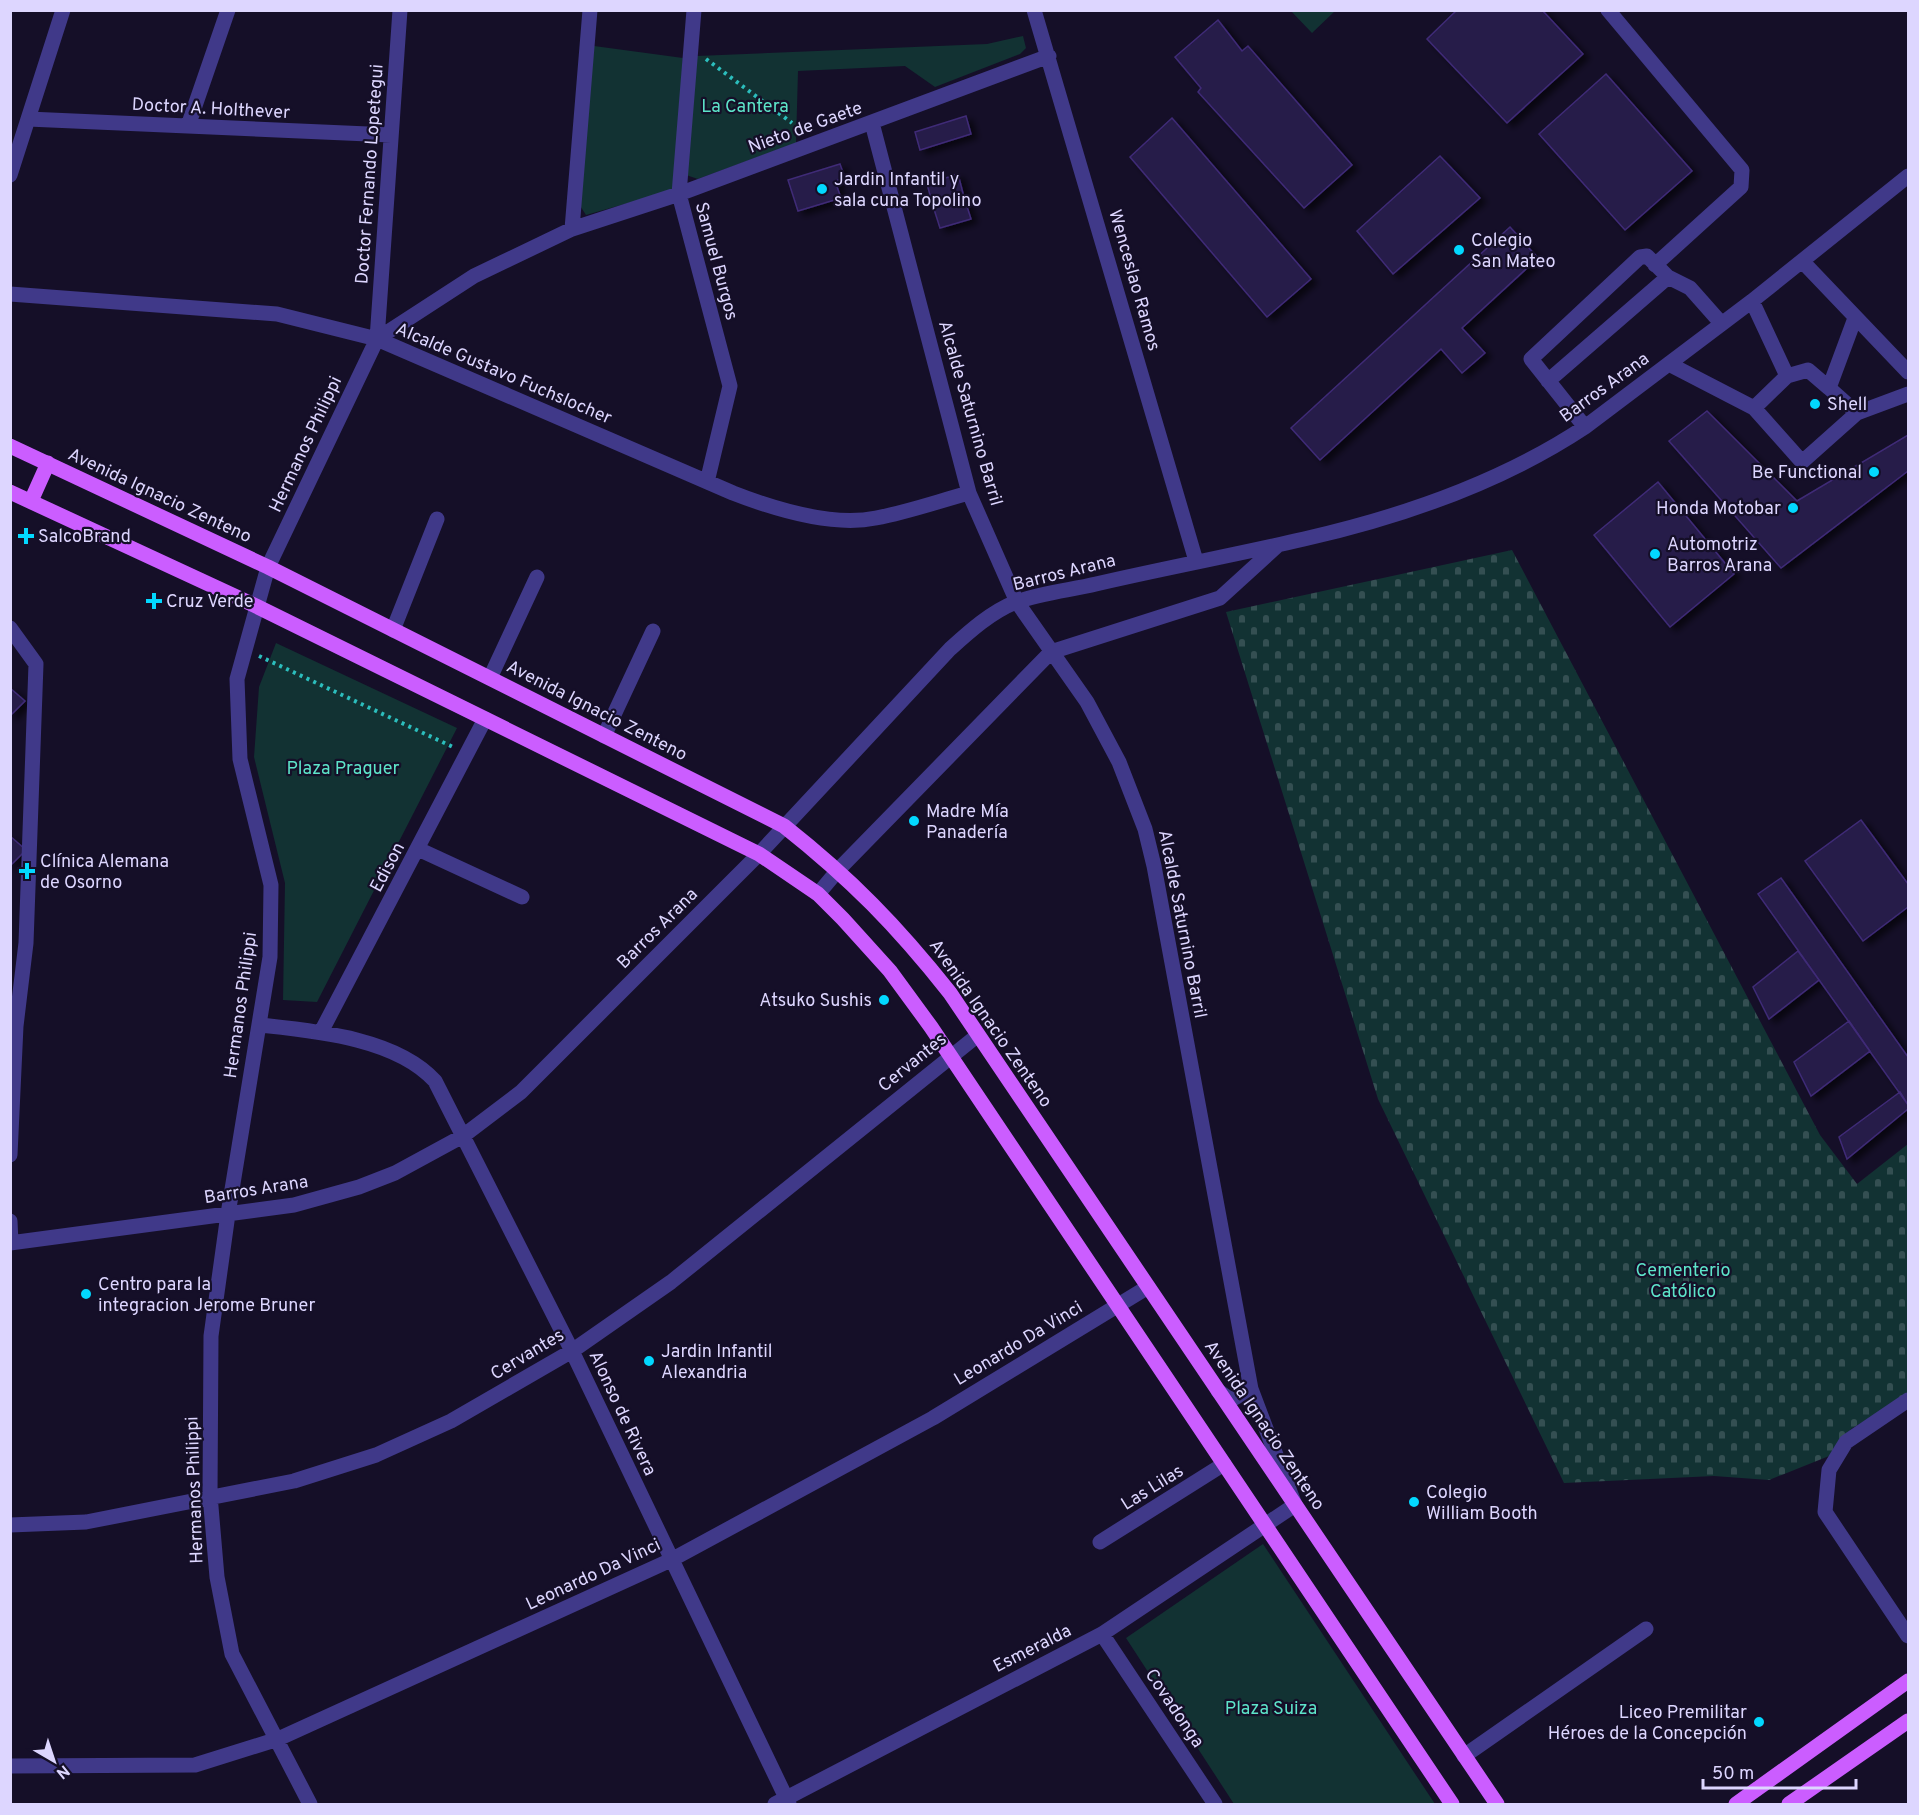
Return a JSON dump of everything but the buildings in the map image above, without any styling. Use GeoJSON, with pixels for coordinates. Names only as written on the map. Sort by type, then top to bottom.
{"type":"FeatureCollection","features":[{"type":"Feature","properties":{"kind":"main road","name":"Avenida Ignacio Zenteno"},"geometry":{"type":"LineString","coordinates":[[10,446],[268,567],[784,826],[839,869],[919,954],[978,1035],[1497,1804]]}},
{"type":"Feature","properties":{"kind":"main road"},"geometry":{"type":"LineString","coordinates":[[31,501],[48,463]]}},
{"type":"Feature","properties":{"kind":"main road"},"geometry":{"type":"LineString","coordinates":[[10,492],[256,606],[759,854],[818,894],[890,971],[950,1056],[1452,1804]]}},
{"type":"Feature","properties":{"kind":"main road"},"geometry":{"type":"LineString","coordinates":[[1736,1804],[1908,1681]]}},
{"type":"Feature","properties":{"kind":"main road"},"geometry":{"type":"LineString","coordinates":[[1789,1804],[1908,1721]]}},
{"type":"Feature","properties":{"kind":"street"},"geometry":{"type":"LineString","coordinates":[[10,175],[63,10]]}},
{"type":"Feature","properties":{"kind":"street"},"geometry":{"type":"LineString","coordinates":[[188,126],[228,10]]}},
{"type":"Feature","properties":{"kind":"street","name":"Doctor Fernando Lopetegui"},"geometry":{"type":"LineString","coordinates":[[376,339],[400,10]]}},
{"type":"Feature","properties":{"kind":"street"},"geometry":{"type":"LineString","coordinates":[[376,339],[474,276],[572,229],[590,10]]}},
{"type":"Feature","properties":{"kind":"street","name":"Samuel Burgos"},"geometry":{"type":"LineString","coordinates":[[694,10],[680,194],[730,386],[707,482]]}},
{"type":"Feature","properties":{"kind":"street","name":"Wenceslao Ramos"},"geometry":{"type":"LineString","coordinates":[[1034,10],[1196,561]]}},
{"type":"Feature","properties":{"kind":"street"},"geometry":{"type":"LineString","coordinates":[[1608,10],[1742,170],[1741,187],[1655,265]]}},
{"type":"Feature","properties":{"kind":"street","name":"Nieto de Gaete"},"geometry":{"type":"LineString","coordinates":[[572,229],[680,194],[1049,56]]}},
{"type":"Feature","properties":{"kind":"street","name":"Doctor A. Holthever"},"geometry":{"type":"LineString","coordinates":[[28,119],[391,135]]}},
{"type":"Feature","properties":{"kind":"street","name":"Alcalde Saturnino Barril"},"geometry":{"type":"LineString","coordinates":[[872,123],[969,493],[1017,602],[1104,732],[1123,772],[1144,829],[1154,866],[1251,1389],[1295,1505]]}},
{"type":"Feature","properties":{"kind":"street","name":"Barros Arana"},"geometry":{"type":"LineString","coordinates":[[11,1243],[294,1205],[359,1187],[430,1156],[463,1136],[521,1092],[759,854],[950,649],[984,621],[1017,602],[1196,561],[1278,545],[1361,524],[1454,492],[1532,457],[1585,427],[1752,301],[1908,176]]}},
{"type":"Feature","properties":{"kind":"street"},"geometry":{"type":"LineString","coordinates":[[1585,427],[1532,359],[1640,257],[1647,256],[1668,277],[1690,288],[1721,323]]}},
{"type":"Feature","properties":{"kind":"street"},"geometry":{"type":"LineString","coordinates":[[1802,261],[1908,372]]}},
{"type":"Feature","properties":{"kind":"street"},"geometry":{"type":"LineString","coordinates":[[1548,381],[1668,277]]}},
{"type":"Feature","properties":{"kind":"street","name":"Alcalde Gustavo Fuchslocher"},"geometry":{"type":"LineString","coordinates":[[10,294],[277,314],[376,339],[707,482],[760,504],[788,511],[846,519],[874,519],[969,493]]}},
{"type":"Feature","properties":{"kind":"street"},"geometry":{"type":"LineString","coordinates":[[1752,301],[1787,376]]}},
{"type":"Feature","properties":{"kind":"street"},"geometry":{"type":"LineString","coordinates":[[1829,388],[1855,318]]}},
{"type":"Feature","properties":{"kind":"street","name":"Hermanos Philippi"},"geometry":{"type":"LineString","coordinates":[[310,1804],[232,1654],[217,1577],[210,1495],[211,1336],[228,1214],[270,957],[271,885],[240,759],[237,679],[268,567],[376,339]]}},
{"type":"Feature","properties":{"kind":"street"},"geometry":{"type":"LineString","coordinates":[[1669,364],[1754,408],[1802,462],[1857,413],[1908,394]]}},
{"type":"Feature","properties":{"kind":"street"},"geometry":{"type":"LineString","coordinates":[[1754,408],[1787,376],[1808,370],[1857,413]]}},
{"type":"Feature","properties":{"kind":"street"},"geometry":{"type":"LineString","coordinates":[[393,630],[437,519]]}},
{"type":"Feature","properties":{"kind":"street","name":"Barros Arana"},"geometry":{"type":"LineString","coordinates":[[818,894],[839,869],[1051,652],[1220,598],[1278,545]]}},
{"type":"Feature","properties":{"kind":"street"},"geometry":{"type":"LineString","coordinates":[[490,678],[537,577]]}},
{"type":"Feature","properties":{"kind":"street"},"geometry":{"type":"LineString","coordinates":[[10,628],[36,664],[26,943],[16,1026],[10,1155]]}},
{"type":"Feature","properties":{"kind":"street"},"geometry":{"type":"LineString","coordinates":[[604,736],[653,631]]}},
{"type":"Feature","properties":{"kind":"street","name":"Edison"},"geometry":{"type":"LineString","coordinates":[[321,1032],[485,719]]}},
{"type":"Feature","properties":{"kind":"street"},"geometry":{"type":"LineString","coordinates":[[418,849],[522,897]]}},
{"type":"Feature","properties":{"kind":"street","name":"Alonso de Rivera"},"geometry":{"type":"LineString","coordinates":[[260,1025],[321,1032],[396,1052],[419,1065],[441,1090],[572,1351],[783,1802]]}},
{"type":"Feature","properties":{"kind":"street","name":"Cervantes"},"geometry":{"type":"LineString","coordinates":[[10,1525],[86,1522],[210,1495],[294,1480],[376,1455],[451,1421],[572,1351],[671,1282],[978,1035]]}},
{"type":"Feature","properties":{"kind":"street"},"geometry":{"type":"LineString","coordinates":[[10,1221],[11,1243]]}},
{"type":"Feature","properties":{"kind":"street","name":"Leonardo Da Vinci"},"geometry":{"type":"LineString","coordinates":[[10,1766],[195,1765],[278,1739],[671,1560],[933,1418],[1148,1287]]}},
{"type":"Feature","properties":{"kind":"street"},"geometry":{"type":"LineString","coordinates":[[1218,1391],[1231,1400],[1251,1389]]}},
{"type":"Feature","properties":{"kind":"street"},"geometry":{"type":"LineString","coordinates":[[1908,1400],[1846,1442],[1829,1470],[1825,1512],[1908,1636]]}},
{"type":"Feature","properties":{"kind":"street","name":"Las Lilas"},"geometry":{"type":"LineString","coordinates":[[1100,1542],[1224,1464]]}},
{"type":"Feature","properties":{"kind":"street","name":"Esmeralda"},"geometry":{"type":"LineString","coordinates":[[783,1802],[1102,1634],[1266,1527],[1295,1505]]}},
{"type":"Feature","properties":{"kind":"street"},"geometry":{"type":"LineString","coordinates":[[1464,1756],[1646,1629]]}},
{"type":"Feature","properties":{"kind":"street","name":"Covadonga"},"geometry":{"type":"LineString","coordinates":[[1102,1634],[1215,1804]]}},
{"type":"Feature","properties":{"kind":"path"},"geometry":{"type":"LineString","coordinates":[[705,58],[792,123]]}},
{"type":"Feature","properties":{"kind":"path"},"geometry":{"type":"LineString","coordinates":[[244,651],[263,657],[467,754]]}},
{"type":"Feature","properties":{"kind":"green space"},"geometry":{"type":"Polygon","coordinates":[[[1291,11],[1335,11],[1312,33],[1291,11]]]}},
{"type":"Feature","properties":{"kind":"green space","name":"La Cantera"},"geometry":{"type":"Polygon","coordinates":[[[1023,36],[1026,48],[1020,54],[935,87],[905,66],[798,71],[796,143],[698,179],[686,175],[697,56],[987,44],[1023,36]]]}},
{"type":"Feature","properties":{"kind":"green space"},"geometry":{"type":"Polygon","coordinates":[[[594,46],[683,58],[674,190],[586,215],[579,204],[594,46]]]}},
{"type":"Feature","properties":{"kind":"green space","name":"Cementerio Católico"},"geometry":{"type":"Polygon","coordinates":[[[1512,550],[1820,1135],[1857,1184],[1908,1144],[1908,1395],[1851,1429],[1839,1452],[1769,1480],[1714,1476],[1564,1483],[1378,1099],[1226,612],[1512,550]]]}},
{"type":"Feature","properties":{"kind":"green space","name":"Plaza Praguer"},"geometry":{"type":"Polygon","coordinates":[[[276,643],[457,728],[317,1002],[283,1000],[285,883],[254,757],[259,687],[276,643]]]}},
{"type":"Feature","properties":{"kind":"green space","name":"Plaza Suiza"},"geometry":{"type":"Polygon","coordinates":[[[1263,1544],[1435,1804],[1234,1804],[1126,1638],[1263,1544]]]}},
{"type":"Feature","properties":{"kind":"place","name":"Jardin Infantil y sala cuna Topolino"},"geometry":{"type":"Point","coordinates":[822,189]}},
{"type":"Feature","properties":{"kind":"place","name":"Colegio San Mateo"},"geometry":{"type":"Point","coordinates":[1459,250]}},
{"type":"Feature","properties":{"kind":"place","name":"Shell"},"geometry":{"type":"Point","coordinates":[1815,404]}},
{"type":"Feature","properties":{"kind":"place","name":"Be Functional"},"geometry":{"type":"Point","coordinates":[1874,472]}},
{"type":"Feature","properties":{"kind":"place","name":"Honda Motobar"},"geometry":{"type":"Point","coordinates":[1793,508]}},
{"type":"Feature","properties":{"kind":"place","name":"SalcoBrand"},"geometry":{"type":"Point","coordinates":[26,536]}},
{"type":"Feature","properties":{"kind":"place","name":"Automotriz Barros Arana"},"geometry":{"type":"Point","coordinates":[1655,554]}},
{"type":"Feature","properties":{"kind":"place","name":"Cruz Verde"},"geometry":{"type":"Point","coordinates":[154,601]}},
{"type":"Feature","properties":{"kind":"place","name":"Madre Mía Panadería"},"geometry":{"type":"Point","coordinates":[914,821]}},
{"type":"Feature","properties":{"kind":"place","name":"Clínica Alemana de Osorno"},"geometry":{"type":"Point","coordinates":[27,871]}},
{"type":"Feature","properties":{"kind":"place","name":"Atsuko Sushis"},"geometry":{"type":"Point","coordinates":[884,1000]}},
{"type":"Feature","properties":{"kind":"place","name":"Centro para la integracion Jerome Bruner"},"geometry":{"type":"Point","coordinates":[86,1294]}},
{"type":"Feature","properties":{"kind":"place","name":"Jardin Infantil Alexandria"},"geometry":{"type":"Point","coordinates":[649,1361]}},
{"type":"Feature","properties":{"kind":"place","name":"Colegio William Booth"},"geometry":{"type":"Point","coordinates":[1414,1502]}},
{"type":"Feature","properties":{"kind":"place","name":"Liceo Premilitar Héroes de la Concepción"},"geometry":{"type":"Point","coordinates":[1759,1722]}}]}
